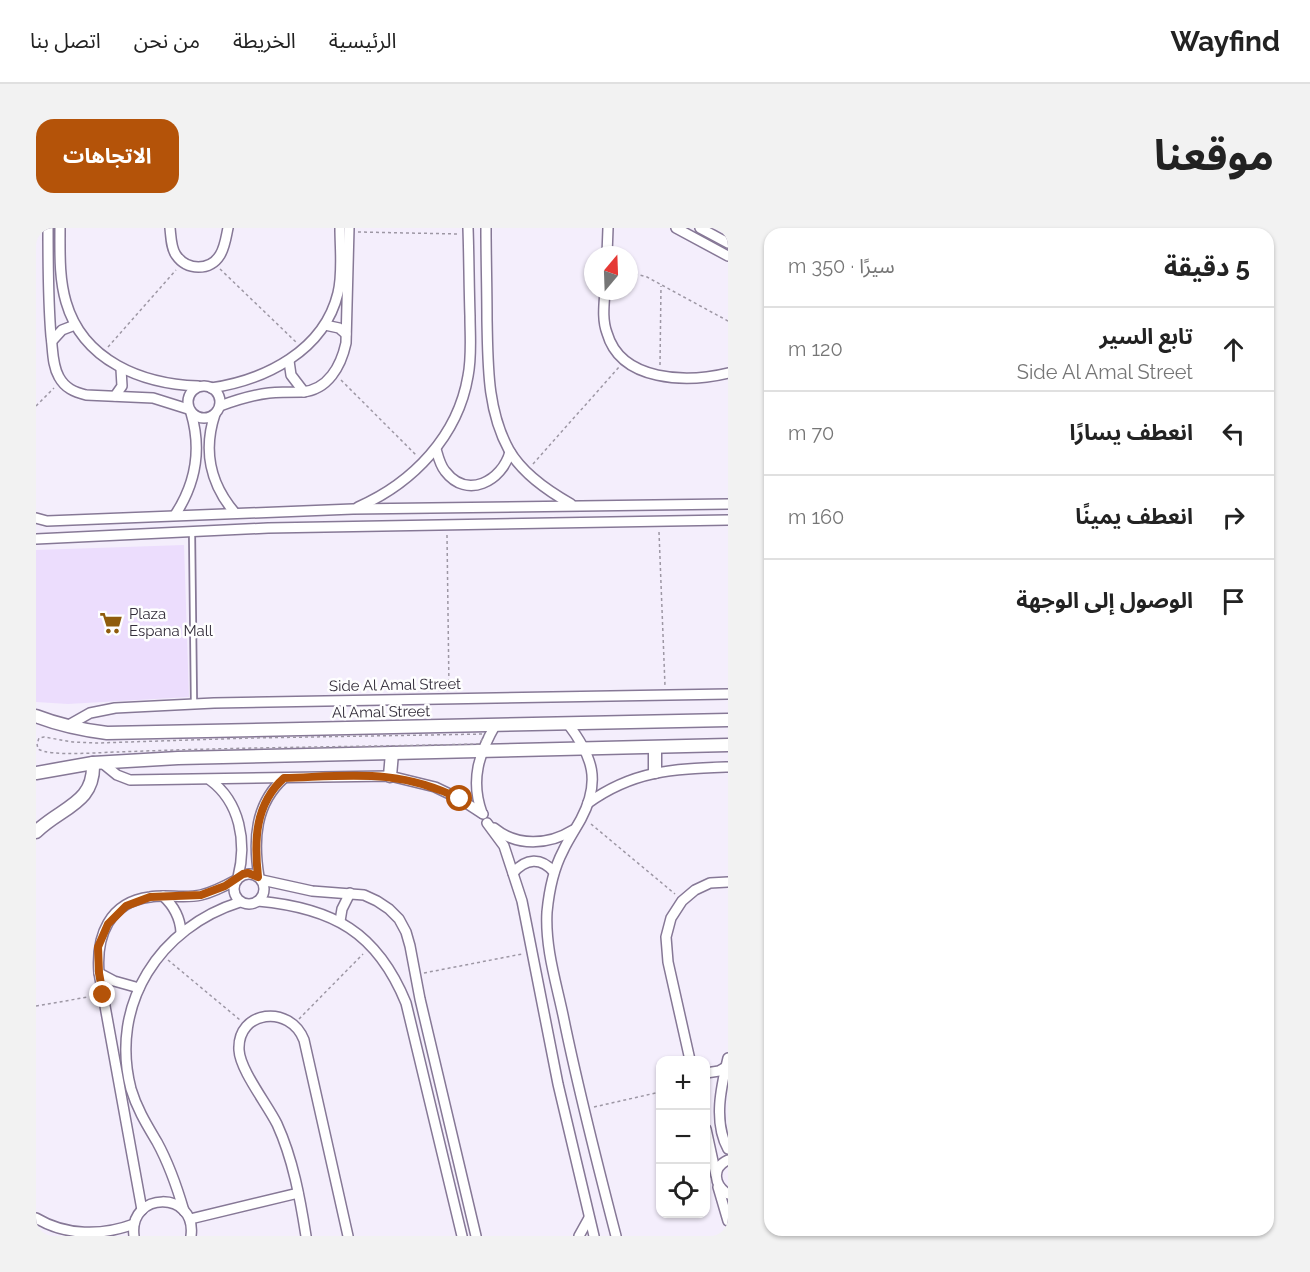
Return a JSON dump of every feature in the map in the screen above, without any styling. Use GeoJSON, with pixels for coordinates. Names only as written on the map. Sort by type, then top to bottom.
{"type":"FeatureCollection","features":[{"type":"Feature","properties":{"kind":"main road","name":"Al Amal Street"},"geometry":{"type":"LineString","coordinates":[[37,718],[107,733],[728,720]]}},
{"type":"Feature","properties":{"kind":"main road"},"geometry":{"type":"LineString","coordinates":[[37,769],[97,763],[392,753],[728,746]]}},
{"type":"Feature","properties":{"kind":"main road"},"geometry":{"type":"LineString","coordinates":[[655,748],[655,772]]}},
{"type":"Feature","properties":{"kind":"main road"},"geometry":{"type":"LineString","coordinates":[[390,776],[392,753]]}},
{"type":"Feature","properties":{"kind":"main road"},"geometry":{"type":"LineString","coordinates":[[36,832],[88,792],[97,763]]}},
{"type":"Feature","properties":{"kind":"street"},"geometry":{"type":"LineString","coordinates":[[48,228],[52,341],[56,370],[61,381],[76,393],[159,399],[190,411],[201,418],[206,418],[217,410],[261,394],[304,392],[322,384],[334,373],[344,353],[346,334],[346,229]]}},
{"type":"Feature","properties":{"kind":"street"},"geometry":{"type":"LineString","coordinates":[[60,228],[60,275],[66,301],[75,325],[102,354],[121,369],[159,382],[211,388],[252,379],[289,361],[325,325],[340,284],[346,229]]}},
{"type":"Feature","properties":{"kind":"street"},"geometry":{"type":"LineString","coordinates":[[170,228],[174,252],[183,262],[196,267],[213,263],[222,251],[228,228]]}},
{"type":"Feature","properties":{"kind":"street"},"geometry":{"type":"LineString","coordinates":[[486,228],[488,380],[496,417],[510,452],[524,468],[555,495],[573,506]]}},
{"type":"Feature","properties":{"kind":"street"},"geometry":{"type":"LineString","coordinates":[[607,246],[608,228]]}},
{"type":"Feature","properties":{"kind":"street"},"geometry":{"type":"LineString","coordinates":[[676,228],[728,256]]}},
{"type":"Feature","properties":{"kind":"street"},"geometry":{"type":"LineString","coordinates":[[701,228],[728,243]]}},
{"type":"Feature","properties":{"kind":"street"},"geometry":{"type":"LineString","coordinates":[[353,509],[398,485],[424,462],[453,422],[462,400],[470,361],[469,231]]}},
{"type":"Feature","properties":{"kind":"street"},"geometry":{"type":"LineString","coordinates":[[605,300],[606,333],[624,360],[643,371],[660,375],[701,377],[728,373]]}},
{"type":"Feature","properties":{"kind":"street"},"geometry":{"type":"LineString","coordinates":[[52,341],[62,330],[75,325]]}},
{"type":"Feature","properties":{"kind":"street"},"geometry":{"type":"LineString","coordinates":[[325,325],[334,326],[346,334]]}},
{"type":"Feature","properties":{"kind":"street"},"geometry":{"type":"LineString","coordinates":[[289,361],[291,375],[304,392]]}},
{"type":"Feature","properties":{"kind":"street"},"geometry":{"type":"LineString","coordinates":[[116,396],[122,386],[121,369]]}},
{"type":"Feature","properties":{"kind":"street"},"geometry":{"type":"LineString","coordinates":[[175,515],[190,488],[197,459],[195,428],[187,398],[198,386]]}},
{"type":"Feature","properties":{"kind":"street"},"geometry":{"type":"LineString","coordinates":[[211,388],[219,395],[209,440],[210,466],[219,492],[235,513]]}},
{"type":"Feature","properties":{"kind":"street"},"geometry":{"type":"LineString","coordinates":[[436,448],[444,470],[451,478],[472,485],[483,484],[493,479],[507,463],[510,452]]}},
{"type":"Feature","properties":{"kind":"street"},"geometry":{"type":"LineString","coordinates":[[679,504],[679,521]]}},
{"type":"Feature","properties":{"kind":"street"},"geometry":{"type":"LineString","coordinates":[[36,518],[47,521],[353,509],[728,504]]}},
{"type":"Feature","properties":{"kind":"street"},"geometry":{"type":"LineString","coordinates":[[36,539],[268,528],[728,520]]}},
{"type":"Feature","properties":{"kind":"street","name":"Side Al Amal Street"},"geometry":{"type":"LineString","coordinates":[[67,726],[79,718],[102,709],[194,704],[728,694]]}},
{"type":"Feature","properties":{"kind":"street"},"geometry":{"type":"LineString","coordinates":[[496,724],[477,766],[476,786],[485,819],[504,846],[522,901],[558,1084],[594,1236]]}},
{"type":"Feature","properties":{"kind":"street"},"geometry":{"type":"LineString","coordinates":[[568,724],[586,750],[593,788],[582,817],[563,850],[554,872],[549,893],[548,936],[576,1080],[616,1236]]}},
{"type":"Feature","properties":{"kind":"street"},"geometry":{"type":"LineString","coordinates":[[97,763],[117,776],[130,780],[390,776],[435,787],[460,799],[498,831],[524,842],[551,841],[575,829]]}},
{"type":"Feature","properties":{"kind":"street"},"geometry":{"type":"LineString","coordinates":[[588,803],[627,781],[655,772],[728,767]]}},
{"type":"Feature","properties":{"kind":"street"},"geometry":{"type":"LineString","coordinates":[[258,901],[264,889],[260,878],[257,838],[260,812],[270,793],[284,778]]}},
{"type":"Feature","properties":{"kind":"street"},"geometry":{"type":"LineString","coordinates":[[210,780],[225,792],[238,818],[241,860],[233,889],[240,902]]}},
{"type":"Feature","properties":{"kind":"street"},"geometry":{"type":"LineString","coordinates":[[513,873],[520,865],[528,861],[538,861],[548,865],[554,872]]}},
{"type":"Feature","properties":{"kind":"street"},"geometry":{"type":"LineString","coordinates":[[142,1210],[99,973],[98,947],[112,919],[126,906],[137,900],[163,896],[175,898],[201,895],[219,889],[248,873],[312,891],[350,893],[377,900],[399,919],[406,932],[477,1236]]}},
{"type":"Feature","properties":{"kind":"street"},"geometry":{"type":"LineString","coordinates":[[689,1056],[668,962],[666,937],[671,918],[682,901],[695,890],[710,883],[728,882]]}},
{"type":"Feature","properties":{"kind":"street"},"geometry":{"type":"LineString","coordinates":[[340,921],[342,909],[350,893]]}},
{"type":"Feature","properties":{"kind":"street"},"geometry":{"type":"LineString","coordinates":[[163,896],[174,908],[181,932]]}},
{"type":"Feature","properties":{"kind":"street"},"geometry":{"type":"LineString","coordinates":[[191,1236],[192,1226],[169,1169],[136,1102],[128,1074],[128,1030],[140,988],[160,954],[181,932],[209,914],[240,902],[251,904],[258,901],[300,907],[340,921],[371,945],[386,964],[406,1003],[462,1236]]}},
{"type":"Feature","properties":{"kind":"street"},"geometry":{"type":"LineString","coordinates":[[99,973],[114,981],[140,988]]}},
{"type":"Feature","properties":{"kind":"street"},"geometry":{"type":"LineString","coordinates":[[398,984],[415,975]]}},
{"type":"Feature","properties":{"kind":"street"},"geometry":{"type":"LineString","coordinates":[[306,1236],[291,1161],[267,1105],[241,1061],[239,1042],[248,1026],[256,1019],[266,1016],[277,1016],[294,1024],[304,1040],[348,1236]]}},
{"type":"Feature","properties":{"kind":"street"},"geometry":{"type":"LineString","coordinates":[[710,1072],[719,1071],[727,1062]]}},
{"type":"Feature","properties":{"kind":"street"},"geometry":{"type":"LineString","coordinates":[[727,1062],[719,1123],[728,1149]]}},
{"type":"Feature","properties":{"kind":"street"},"geometry":{"type":"LineString","coordinates":[[558,1084],[576,1080]]}},
{"type":"Feature","properties":{"kind":"street"},"geometry":{"type":"LineString","coordinates":[[710,1151],[728,1221]]}},
{"type":"Feature","properties":{"kind":"street"},"geometry":{"type":"LineString","coordinates":[[728,1160],[718,1168],[716,1178],[721,1189],[728,1194]]}},
{"type":"Feature","properties":{"kind":"street"},"geometry":{"type":"LineString","coordinates":[[187,1215],[298,1193]]}},
{"type":"Feature","properties":{"kind":"street"},"geometry":{"type":"LineString","coordinates":[[134,1236],[134,1224],[142,1210],[151,1203],[163,1201],[175,1204],[187,1215]]}},
{"type":"Feature","properties":{"kind":"street"},"geometry":{"type":"LineString","coordinates":[[36,1218],[55,1228],[87,1234],[103,1234],[134,1224]]}},
{"type":"Feature","properties":{"kind":"street"},"geometry":{"type":"LineString","coordinates":[[579,1236],[589,1218]]}},
{"type":"Feature","properties":{"kind":"lane"},"geometry":{"type":"LineString","coordinates":[[192,532],[194,704]]}},
{"type":"Feature","properties":{"kind":"path"},"geometry":{"type":"LineString","coordinates":[[346,229],[469,231]]}},
{"type":"Feature","properties":{"kind":"path"},"geometry":{"type":"LineString","coordinates":[[102,354],[183,262]]}},
{"type":"Feature","properties":{"kind":"path"},"geometry":{"type":"LineString","coordinates":[[213,263],[303,349]]}},
{"type":"Feature","properties":{"kind":"path"},"geometry":{"type":"LineString","coordinates":[[638,274],[647,277],[728,321]]}},
{"type":"Feature","properties":{"kind":"path"},"geometry":{"type":"LineString","coordinates":[[660,375],[661,285]]}},
{"type":"Feature","properties":{"kind":"path"},"geometry":{"type":"LineString","coordinates":[[524,468],[535,463],[624,360]]}},
{"type":"Feature","properties":{"kind":"path"},"geometry":{"type":"LineString","coordinates":[[334,373],[424,462]]}},
{"type":"Feature","properties":{"kind":"path"},"geometry":{"type":"LineString","coordinates":[[36,406],[61,381]]}},
{"type":"Feature","properties":{"kind":"path"},"geometry":{"type":"LineString","coordinates":[[658,522],[665,695]]}},
{"type":"Feature","properties":{"kind":"path"},"geometry":{"type":"LineString","coordinates":[[446,525],[449,699]]}},
{"type":"Feature","properties":{"kind":"path"},"geometry":{"type":"LineString","coordinates":[[486,734],[479,744],[47,753],[38,749],[37,744],[39,738],[44,736],[73,742],[98,743],[262,737],[486,734]]}},
{"type":"Feature","properties":{"kind":"path"},"geometry":{"type":"LineString","coordinates":[[582,817],[682,901]]}},
{"type":"Feature","properties":{"kind":"path"},"geometry":{"type":"LineString","coordinates":[[294,1024],[371,945]]}},
{"type":"Feature","properties":{"kind":"path"},"geometry":{"type":"LineString","coordinates":[[415,975],[532,953]]}},
{"type":"Feature","properties":{"kind":"path"},"geometry":{"type":"LineString","coordinates":[[160,954],[248,1026]]}},
{"type":"Feature","properties":{"kind":"path"},"geometry":{"type":"LineString","coordinates":[[36,1006],[103,995]]}},
{"type":"Feature","properties":{"kind":"path"},"geometry":{"type":"LineString","coordinates":[[583,1109],[656,1093]]}},
{"type":"Feature","properties":{"kind":"shaded area","name":"Plaza Espana Mall"},"geometry":{"type":"Polygon","coordinates":[[[184,545],[189,697],[68,704],[36,702],[36,550],[184,545]]]}},
{"type":"Feature","properties":{"kind":"place","name":"Plaza Espana Mall"},"geometry":{"type":"Point","coordinates":[111,623]}},
{"type":"Feature","properties":{"kind":"route"},"geometry":{"type":"LineString","coordinates":[[103,995],[98,947],[108,924],[126,906],[150,897],[188,897],[213,892],[243,874],[254,874],[258,877],[257,838],[260,812],[270,793],[284,778],[390,776],[435,787],[460,799]]}}]}
